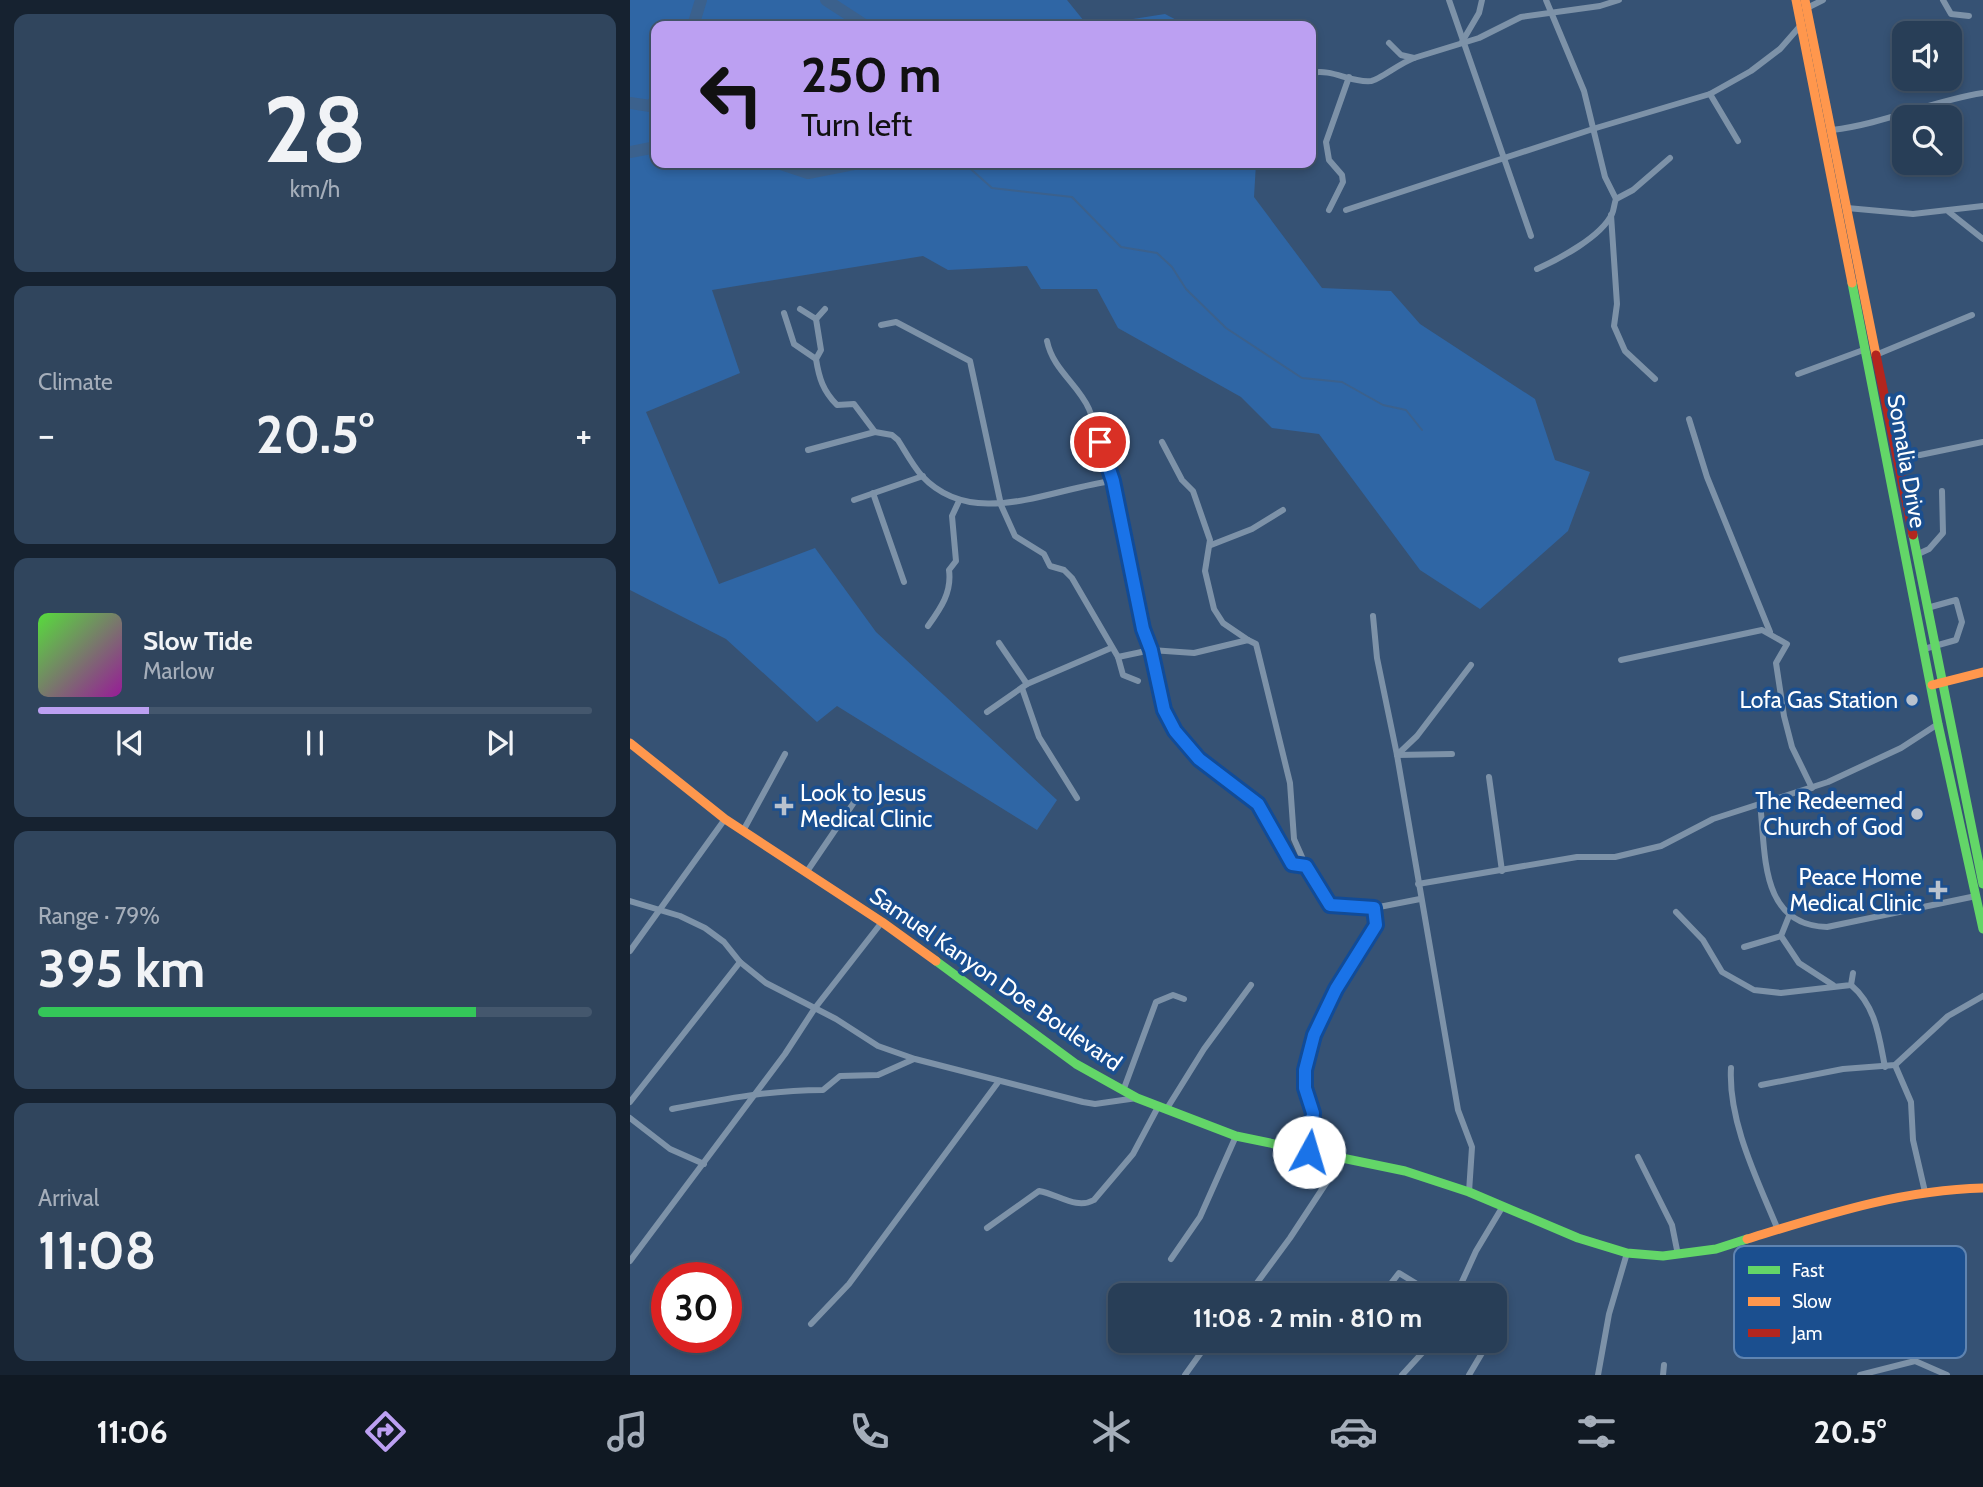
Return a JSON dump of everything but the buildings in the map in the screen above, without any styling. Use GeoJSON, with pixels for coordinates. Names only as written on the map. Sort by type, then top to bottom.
{"type":"FeatureCollection","features":[{"type":"Feature","properties":{"kind":"main road","name":"Somalia Drive"},"geometry":{"type":"LineString","coordinates":[[1796,0],[1938,724],[1983,929]]}},
{"type":"Feature","properties":{"kind":"main road","name":"Somalia Drive"},"geometry":{"type":"LineString","coordinates":[[1806,4],[1983,884]]}},
{"type":"Feature","properties":{"kind":"main road"},"geometry":{"type":"LineString","coordinates":[[1932,685],[1983,672]]}},
{"type":"Feature","properties":{"kind":"main road","name":"Samuel Kanyon Doe Boulevard"},"geometry":{"type":"LineString","coordinates":[[630,743],[725,819],[808,870],[1076,1064],[1137,1098],[1236,1136],[1405,1171],[1469,1192],[1578,1238],[1627,1253],[1678,1256],[1716,1249],[1867,1202],[1925,1192],[1983,1188]]}},
{"type":"Feature","properties":{"kind":"street"},"geometry":{"type":"LineString","coordinates":[[1449,0],[1531,236]]}},
{"type":"Feature","properties":{"kind":"street"},"geometry":{"type":"LineString","coordinates":[[1462,42],[1479,13],[1482,0]]}},
{"type":"Feature","properties":{"kind":"street"},"geometry":{"type":"LineString","coordinates":[[1546,0],[1584,91],[1596,128],[1605,177],[1616,199],[1611,215],[1617,304],[1614,326],[1625,351],[1655,379]]}},
{"type":"Feature","properties":{"kind":"street"},"geometry":{"type":"LineString","coordinates":[[1316,74],[1334,73],[1375,81],[1395,65],[1491,33],[1521,17],[1619,0]]}},
{"type":"Feature","properties":{"kind":"street"},"geometry":{"type":"LineString","coordinates":[[1806,4],[1823,0]]}},
{"type":"Feature","properties":{"kind":"street"},"geometry":{"type":"LineString","coordinates":[[1943,0],[1951,14],[1969,16]]}},
{"type":"Feature","properties":{"kind":"street"},"geometry":{"type":"LineString","coordinates":[[1346,210],[1596,128],[1710,94],[1751,71],[1780,49],[1801,25]]}},
{"type":"Feature","properties":{"kind":"street"},"geometry":{"type":"LineString","coordinates":[[1389,43],[1401,54],[1414,58]]}},
{"type":"Feature","properties":{"kind":"street"},"geometry":{"type":"LineString","coordinates":[[1329,210],[1343,182],[1342,175],[1329,160],[1326,142],[1349,77]]}},
{"type":"Feature","properties":{"kind":"street"},"geometry":{"type":"LineString","coordinates":[[1832,130],[1878,122],[1960,97],[1983,93]]}},
{"type":"Feature","properties":{"kind":"street"},"geometry":{"type":"LineString","coordinates":[[1710,94],[1738,141]]}},
{"type":"Feature","properties":{"kind":"street"},"geometry":{"type":"LineString","coordinates":[[1616,199],[1633,190],[1670,158]]}},
{"type":"Feature","properties":{"kind":"street"},"geometry":{"type":"LineString","coordinates":[[1847,208],[1913,214],[1949,212],[1983,206]]}},
{"type":"Feature","properties":{"kind":"street"},"geometry":{"type":"LineString","coordinates":[[1949,212],[1983,239]]}},
{"type":"Feature","properties":{"kind":"street"},"geometry":{"type":"LineString","coordinates":[[1536,269],[1563,258],[1611,215]]}},
{"type":"Feature","properties":{"kind":"street"},"geometry":{"type":"LineString","coordinates":[[800,309],[816,319],[821,350],[816,359],[822,387],[837,405],[854,404],[875,432]]}},
{"type":"Feature","properties":{"kind":"street"},"geometry":{"type":"LineString","coordinates":[[816,319],[825,309]]}},
{"type":"Feature","properties":{"kind":"street"},"geometry":{"type":"LineString","coordinates":[[783,313],[794,344],[816,359]]}},
{"type":"Feature","properties":{"kind":"street"},"geometry":{"type":"LineString","coordinates":[[1878,354],[1972,314]]}},
{"type":"Feature","properties":{"kind":"street"},"geometry":{"type":"LineString","coordinates":[[881,325],[896,322],[970,361],[1001,505],[1015,536],[1044,554],[1050,566],[1064,570],[1072,578],[1118,657],[1123,675],[1138,681]]}},
{"type":"Feature","properties":{"kind":"street"},"geometry":{"type":"LineString","coordinates":[[1047,341],[1050,354],[1060,373],[1087,405],[1113,481],[1143,629],[1151,650],[1164,710],[1186,747],[1258,804],[1292,864],[1306,866]]}},
{"type":"Feature","properties":{"kind":"street"},"geometry":{"type":"LineString","coordinates":[[1798,374],[1866,349]]}},
{"type":"Feature","properties":{"kind":"street"},"geometry":{"type":"LineString","coordinates":[[1689,419],[1707,477],[1770,632]]}},
{"type":"Feature","properties":{"kind":"street"},"geometry":{"type":"LineString","coordinates":[[808,450],[875,432],[892,435],[923,476],[959,501],[1001,505],[1082,484],[1113,481]]}},
{"type":"Feature","properties":{"kind":"street"},"geometry":{"type":"LineString","coordinates":[[1162,442],[1182,480],[1193,491],[1211,545],[1205,571],[1214,609],[1223,623],[1254,642],[1259,652],[1290,783],[1294,839],[1306,866],[1330,905],[1374,908],[1420,899]]}},
{"type":"Feature","properties":{"kind":"street"},"geometry":{"type":"LineString","coordinates":[[1898,456],[1920,455],[1983,442]]}},
{"type":"Feature","properties":{"kind":"street"},"geometry":{"type":"LineString","coordinates":[[854,500],[923,476]]}},
{"type":"Feature","properties":{"kind":"street"},"geometry":{"type":"LineString","coordinates":[[1916,555],[1929,549],[1943,533],[1942,491]]}},
{"type":"Feature","properties":{"kind":"street"},"geometry":{"type":"LineString","coordinates":[[873,492],[904,582]]}},
{"type":"Feature","properties":{"kind":"street"},"geometry":{"type":"LineString","coordinates":[[928,626],[941,609],[951,583],[950,570],[956,561],[952,516],[959,501]]}},
{"type":"Feature","properties":{"kind":"street"},"geometry":{"type":"LineString","coordinates":[[1211,545],[1252,529],[1283,510]]}},
{"type":"Feature","properties":{"kind":"street"},"geometry":{"type":"LineString","coordinates":[[1924,649],[1956,640],[1962,622],[1956,600],[1927,608]]}},
{"type":"Feature","properties":{"kind":"street"},"geometry":{"type":"LineString","coordinates":[[1373,617],[1377,658],[1458,1110],[1472,1147],[1469,1192]]}},
{"type":"Feature","properties":{"kind":"street"},"geometry":{"type":"LineString","coordinates":[[1621,660],[1762,630],[1770,632],[1787,644],[1776,663],[1784,716],[1792,747],[1812,788]]}},
{"type":"Feature","properties":{"kind":"street"},"geometry":{"type":"LineString","coordinates":[[1118,657],[1151,650],[1194,653],[1248,640]]}},
{"type":"Feature","properties":{"kind":"street"},"geometry":{"type":"LineString","coordinates":[[999,643],[1025,686],[1039,737],[1076,798]]}},
{"type":"Feature","properties":{"kind":"street"},"geometry":{"type":"LineString","coordinates":[[987,712],[1025,686],[1111,648]]}},
{"type":"Feature","properties":{"kind":"street"},"geometry":{"type":"LineString","coordinates":[[1396,755],[1417,736],[1471,665]]}},
{"type":"Feature","properties":{"kind":"street"},"geometry":{"type":"LineString","coordinates":[[1418,884],[1577,857],[1600,859],[1643,852],[1713,820],[1812,788],[1902,748],[1938,724]]}},
{"type":"Feature","properties":{"kind":"street"},"geometry":{"type":"LineString","coordinates":[[743,831],[785,754]]}},
{"type":"Feature","properties":{"kind":"street"},"geometry":{"type":"LineString","coordinates":[[1396,755],[1452,754]]}},
{"type":"Feature","properties":{"kind":"street"},"geometry":{"type":"LineString","coordinates":[[1489,777],[1496,843],[1503,871]]}},
{"type":"Feature","properties":{"kind":"street"},"geometry":{"type":"LineString","coordinates":[[808,870],[859,795]]}},
{"type":"Feature","properties":{"kind":"street"},"geometry":{"type":"LineString","coordinates":[[1760,803],[1770,884],[1775,901],[1789,916],[1817,927],[1826,927],[1976,895]]}},
{"type":"Feature","properties":{"kind":"street"},"geometry":{"type":"LineString","coordinates":[[630,951],[661,911],[686,869],[701,856],[725,819]]}},
{"type":"Feature","properties":{"kind":"street"},"geometry":{"type":"LineString","coordinates":[[630,901],[705,928],[724,942],[740,962],[766,983],[815,1008],[878,1046],[915,1059],[1095,1104],[1137,1098]]}},
{"type":"Feature","properties":{"kind":"street"},"geometry":{"type":"LineString","coordinates":[[1309,1152],[1313,1113],[1305,1088],[1305,1070],[1314,1035],[1336,989],[1376,925],[1374,908]]}},
{"type":"Feature","properties":{"kind":"street"},"geometry":{"type":"LineString","coordinates":[[1676,912],[1703,940],[1723,972],[1754,990],[1781,993],[1851,985],[1865,996],[1877,1025],[1885,1068]]}},
{"type":"Feature","properties":{"kind":"street"},"geometry":{"type":"LineString","coordinates":[[1781,936],[1789,916]]}},
{"type":"Feature","properties":{"kind":"street"},"geometry":{"type":"LineString","coordinates":[[630,1261],[757,1092],[815,1008],[882,922]]}},
{"type":"Feature","properties":{"kind":"street"},"geometry":{"type":"LineString","coordinates":[[1781,936],[1799,963],[1833,985]]}},
{"type":"Feature","properties":{"kind":"street"},"geometry":{"type":"LineString","coordinates":[[1744,947],[1781,936]]}},
{"type":"Feature","properties":{"kind":"street"},"geometry":{"type":"LineString","coordinates":[[630,1102],[740,962]]}},
{"type":"Feature","properties":{"kind":"street"},"geometry":{"type":"LineString","coordinates":[[1851,985],[1853,973]]}},
{"type":"Feature","properties":{"kind":"street"},"geometry":{"type":"LineString","coordinates":[[987,1228],[1039,1191],[1075,1204],[1086,1204],[1094,1200],[1133,1154],[1203,1049],[1251,985]]}},
{"type":"Feature","properties":{"kind":"street"},"geometry":{"type":"LineString","coordinates":[[1123,1091],[1156,1002],[1173,995],[1184,999]]}},
{"type":"Feature","properties":{"kind":"street"},"geometry":{"type":"LineString","coordinates":[[1761,1085],[1843,1069],[1885,1068],[1895,1065],[1948,1016],[1983,996]]}},
{"type":"Feature","properties":{"kind":"street"},"geometry":{"type":"LineString","coordinates":[[672,1109],[757,1092],[806,1088],[823,1090],[840,1076],[878,1074],[915,1059]]}},
{"type":"Feature","properties":{"kind":"street"},"geometry":{"type":"LineString","coordinates":[[1895,1065],[1911,1102],[1913,1140],[1925,1192]]}},
{"type":"Feature","properties":{"kind":"street"},"geometry":{"type":"LineString","coordinates":[[1731,1068],[1732,1093],[1738,1118],[1778,1230]]}},
{"type":"Feature","properties":{"kind":"street"},"geometry":{"type":"LineString","coordinates":[[811,1324],[849,1283],[999,1081]]}},
{"type":"Feature","properties":{"kind":"street"},"geometry":{"type":"LineString","coordinates":[[630,1118],[670,1149],[704,1164]]}},
{"type":"Feature","properties":{"kind":"street"},"geometry":{"type":"LineString","coordinates":[[1171,1259],[1200,1217],[1236,1136]]}},
{"type":"Feature","properties":{"kind":"street"},"geometry":{"type":"LineString","coordinates":[[1638,1157],[1672,1226],[1678,1256]]}},
{"type":"Feature","properties":{"kind":"street"},"geometry":{"type":"LineString","coordinates":[[1257,1283],[1342,1159]]}},
{"type":"Feature","properties":{"kind":"street"},"geometry":{"type":"LineString","coordinates":[[1461,1283],[1476,1251],[1503,1206]]}},
{"type":"Feature","properties":{"kind":"street"},"geometry":{"type":"LineString","coordinates":[[1598,1375],[1609,1314],[1627,1253]]}},
{"type":"Feature","properties":{"kind":"street"},"geometry":{"type":"LineString","coordinates":[[1391,1283],[1399,1273],[1415,1283]]}},
{"type":"Feature","properties":{"kind":"street"},"geometry":{"type":"LineString","coordinates":[[1185,1375],[1201,1353]]}},
{"type":"Feature","properties":{"kind":"street"},"geometry":{"type":"LineString","coordinates":[[1403,1375],[1422,1353]]}},
{"type":"Feature","properties":{"kind":"street"},"geometry":{"type":"LineString","coordinates":[[1469,1375],[1482,1353]]}},
{"type":"Feature","properties":{"kind":"street"},"geometry":{"type":"LineString","coordinates":[[1860,1375],[1915,1361],[1947,1375]]}},
{"type":"Feature","properties":{"kind":"street"},"geometry":{"type":"LineString","coordinates":[[1664,1365],[1664,1375]]}},
{"type":"Feature","properties":{"kind":"shaded area"},"geometry":{"type":"Polygon","coordinates":[[[630,0],[1067,0],[1084,21],[651,21],[651,168],[1256,168],[1254,197],[1322,288],[1391,291],[1420,324],[1535,399],[1555,460],[1590,472],[1568,531],[1480,609],[1420,570],[1319,434],[1272,428],[1241,397],[1118,328],[1097,289],[1041,289],[1027,266],[948,270],[923,256],[712,290],[740,373],[646,412],[719,584],[815,548],[876,632],[1057,800],[1037,830],[837,706],[817,722],[726,639],[630,590],[630,0]]]}},
{"type":"Feature","properties":{"kind":"shaded area"},"geometry":{"type":"Polygon","coordinates":[[[1165,14],[1178,21],[1120,21],[1165,14]]]}},
{"type":"Feature","properties":{"kind":"waterway"},"geometry":{"type":"LineString","coordinates":[[695,21],[701,0]]}},
{"type":"Feature","properties":{"kind":"waterway"},"geometry":{"type":"LineString","coordinates":[[826,0],[858,21]]}},
{"type":"Feature","properties":{"kind":"waterway"},"geometry":{"type":"LineString","coordinates":[[630,103],[651,105]]}},
{"type":"Feature","properties":{"kind":"waterway"},"geometry":{"type":"LineString","coordinates":[[630,152],[651,148]]}},
{"type":"Feature","properties":{"kind":"waterway"},"geometry":{"type":"LineString","coordinates":[[793,168],[808,173],[834,168]]}},
{"type":"Feature","properties":{"kind":"waterway"},"geometry":{"type":"LineString","coordinates":[[970,168],[992,188],[1072,197],[1121,247],[1157,253],[1172,267],[1186,289],[1226,328],[1302,378],[1342,382],[1383,405],[1406,410],[1422,430]]}},
{"type":"Feature","properties":{"kind":"traffic: fast"},"geometry":{"type":"LineString","coordinates":[[1852,283],[1938,724],[1983,929]]}},
{"type":"Feature","properties":{"kind":"traffic: fast"},"geometry":{"type":"LineString","coordinates":[[1913,535],[1983,884]]}},
{"type":"Feature","properties":{"kind":"traffic: fast"},"geometry":{"type":"LineString","coordinates":[[936,961],[1076,1064],[1137,1098],[1236,1136],[1405,1171],[1469,1192],[1578,1238],[1627,1253],[1663,1256],[1716,1249],[1747,1239]]}},
{"type":"Feature","properties":{"kind":"traffic: slow"},"geometry":{"type":"LineString","coordinates":[[1796,0],[1852,283]]}},
{"type":"Feature","properties":{"kind":"traffic: slow"},"geometry":{"type":"LineString","coordinates":[[1805,0],[1876,355]]}},
{"type":"Feature","properties":{"kind":"traffic: slow"},"geometry":{"type":"LineString","coordinates":[[1932,685],[1983,672]]}},
{"type":"Feature","properties":{"kind":"traffic: slow"},"geometry":{"type":"LineString","coordinates":[[630,743],[725,819],[882,922],[936,961]]}},
{"type":"Feature","properties":{"kind":"traffic: slow"},"geometry":{"type":"LineString","coordinates":[[1747,1239],[1863,1205],[1922,1193],[1983,1188]]}},
{"type":"Feature","properties":{"kind":"traffic: jam"},"geometry":{"type":"LineString","coordinates":[[1876,355],[1913,535]]}},
{"type":"Feature","properties":{"kind":"place","name":"Lofa Gas Station"},"geometry":{"type":"Point","coordinates":[1912,700]}},
{"type":"Feature","properties":{"kind":"place","name":"Look to Jesus Medical Clinic"},"geometry":{"type":"Point","coordinates":[784,806]}},
{"type":"Feature","properties":{"kind":"place","name":"The Redeemed Church of God"},"geometry":{"type":"Point","coordinates":[1917,814]}},
{"type":"Feature","properties":{"kind":"place","name":"Peace Home Medical Clinic"},"geometry":{"type":"Point","coordinates":[1938,890]}},
{"type":"Feature","properties":{"kind":"route"},"geometry":{"type":"LineString","coordinates":[[1100,442],[1113,481],[1143,629],[1151,650],[1164,710],[1175,731],[1199,759],[1258,804],[1292,864],[1297,867],[1306,866],[1330,905],[1336,908],[1374,908],[1374,930],[1336,989],[1314,1035],[1305,1070],[1305,1088],[1313,1113],[1309,1152]]}}]}
